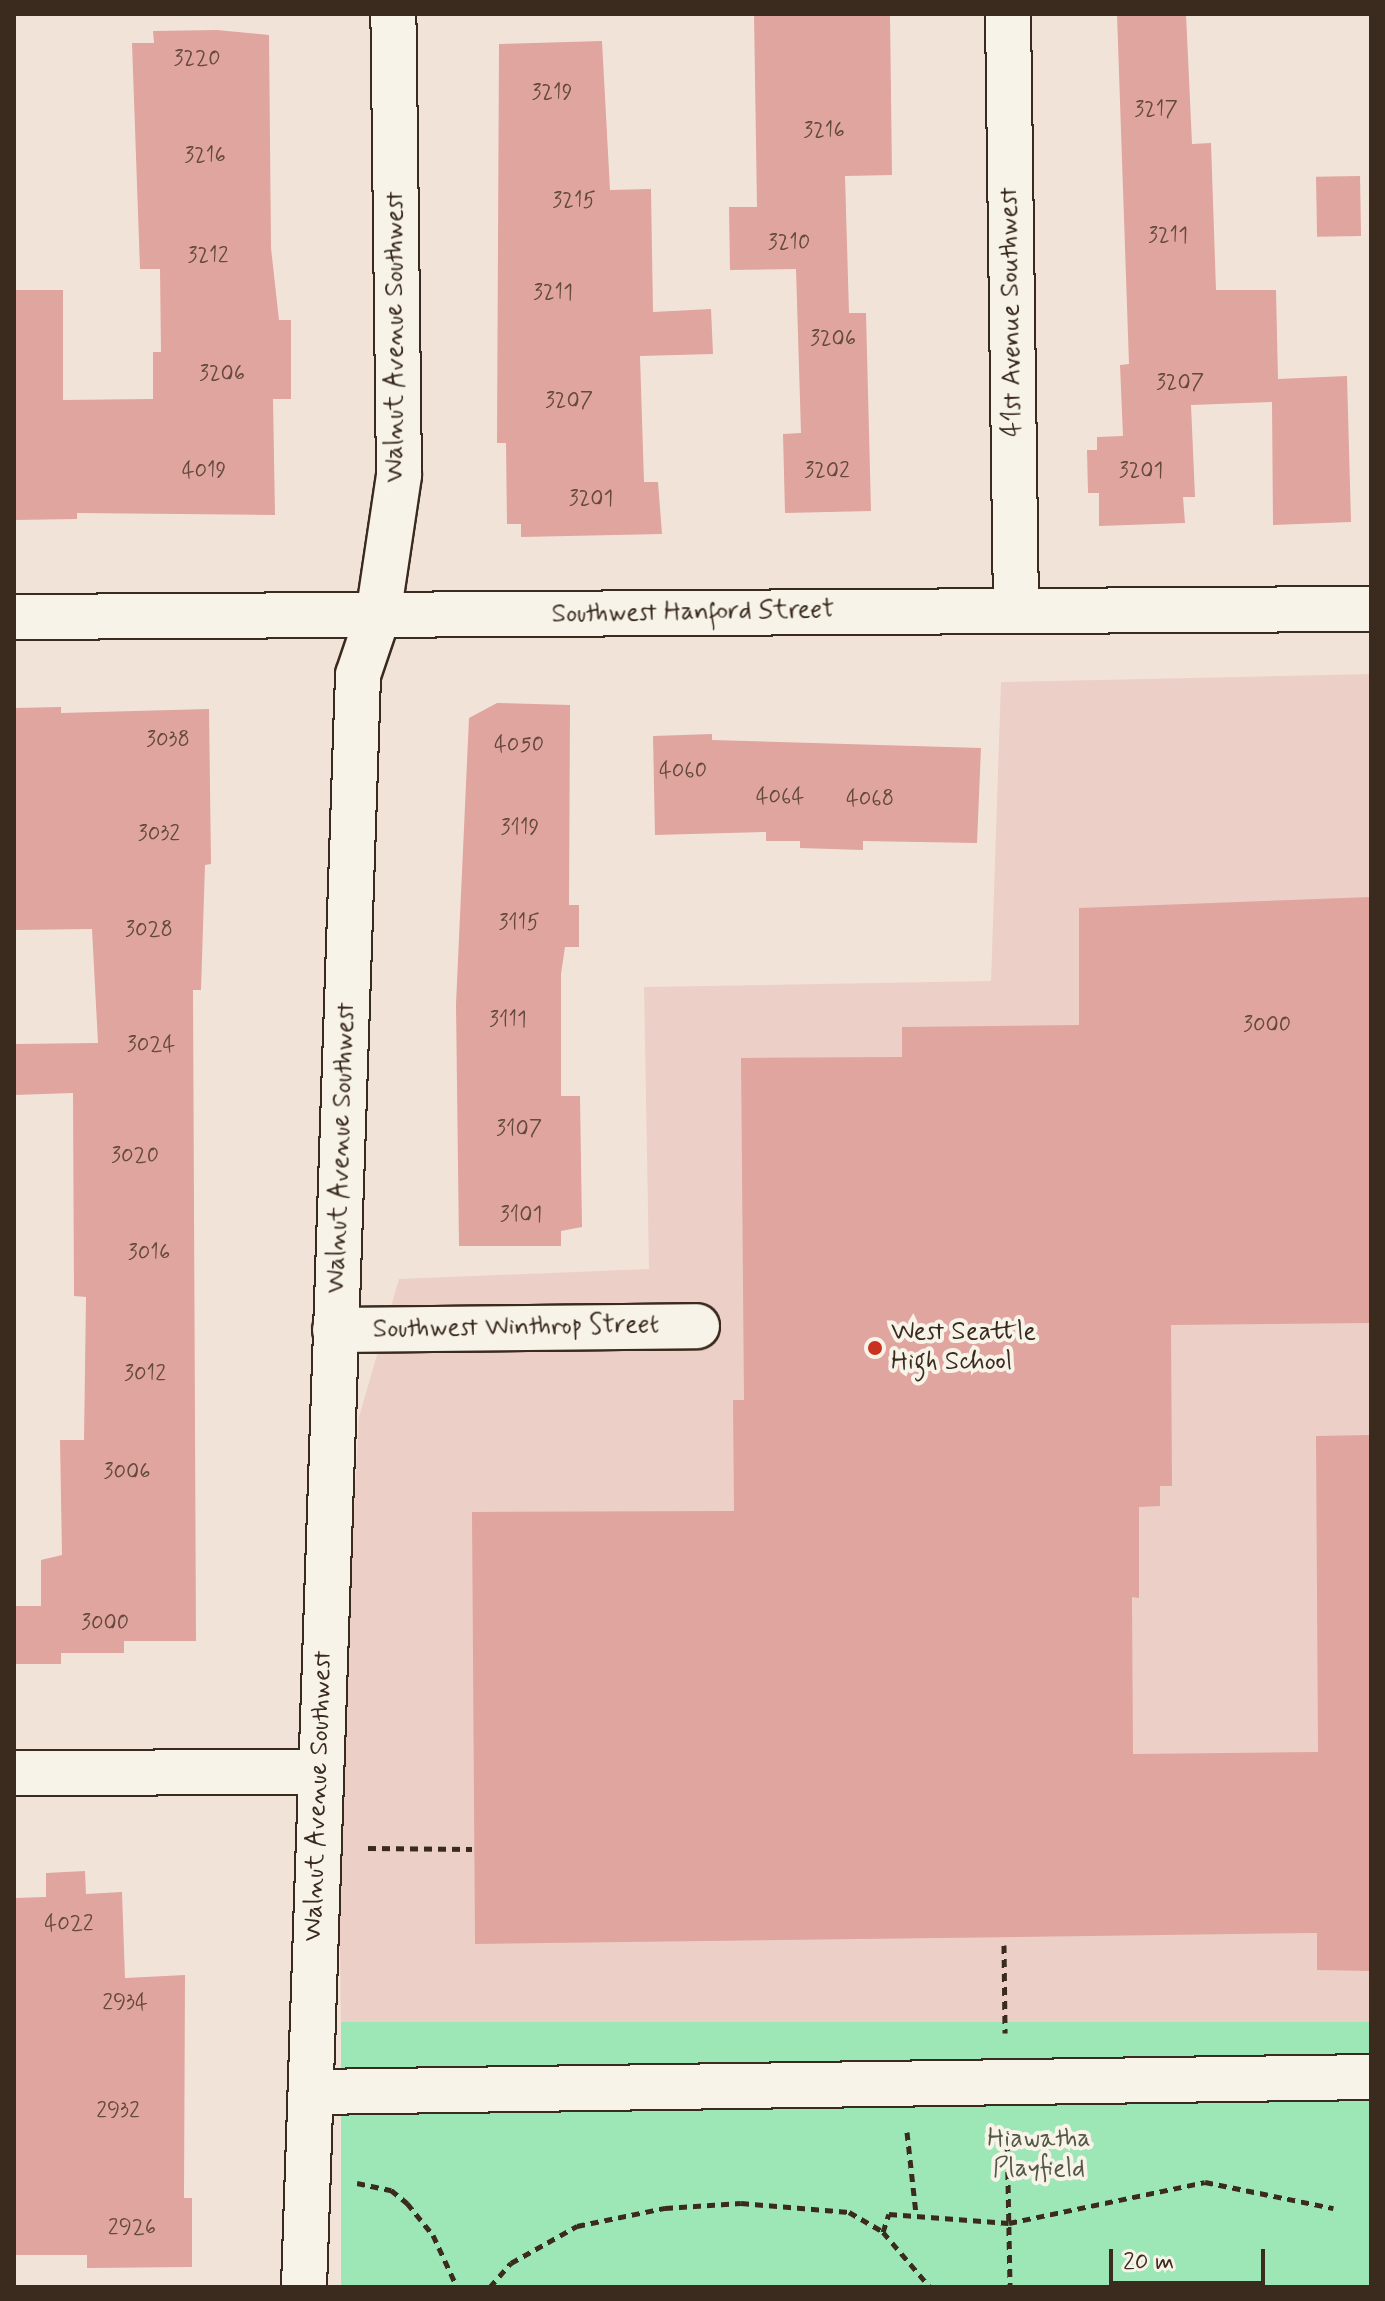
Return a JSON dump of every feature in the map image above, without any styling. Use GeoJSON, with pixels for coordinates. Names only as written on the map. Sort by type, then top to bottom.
{"type":"FeatureCollection","features":[{"type":"Feature","properties":{"kind":"street","name":"Walnut Avenue Southwest"},"geometry":{"type":"LineString","coordinates":[[304,2287],[312,2092],[318,1772],[358,675],[378,616],[399,475],[393,14]]}},
{"type":"Feature","properties":{"kind":"street","name":"41st Avenue Southwest"},"geometry":{"type":"LineString","coordinates":[[1008,14],[1016,611]]}},
{"type":"Feature","properties":{"kind":"street","name":"Southwest Hanford Street"},"geometry":{"type":"LineString","coordinates":[[14,617],[1371,609]]}},
{"type":"Feature","properties":{"kind":"street","name":"Southwest Winthrop Street"},"geometry":{"type":"LineString","coordinates":[[335,1330],[697,1326]]}},
{"type":"Feature","properties":{"kind":"street"},"geometry":{"type":"LineString","coordinates":[[14,1773],[318,1772]]}},
{"type":"Feature","properties":{"kind":"street"},"geometry":{"type":"LineString","coordinates":[[312,2092],[1371,2077]]}},
{"type":"Feature","properties":{"kind":"path"},"geometry":{"type":"LineString","coordinates":[[355,1848],[472,1849]]}},
{"type":"Feature","properties":{"kind":"path"},"geometry":{"type":"LineString","coordinates":[[1004,1945],[1006,2050]]}},
{"type":"Feature","properties":{"kind":"path"},"geometry":{"type":"LineString","coordinates":[[1007,2117],[1010,2287]]}},
{"type":"Feature","properties":{"kind":"path"},"geometry":{"type":"LineString","coordinates":[[907,2123],[916,2214]]}},
{"type":"Feature","properties":{"kind":"path"},"geometry":{"type":"LineString","coordinates":[[883,2232],[889,2214],[916,2214],[942,2222],[1009,2223],[1205,2182],[1333,2208]]}},
{"type":"Feature","properties":{"kind":"path"},"geometry":{"type":"LineString","coordinates":[[344,2183],[372,2184],[407,2203],[433,2235],[457,2287]]}},
{"type":"Feature","properties":{"kind":"path"},"geometry":{"type":"LineString","coordinates":[[490,2287],[511,2263],[577,2226],[665,2208],[821,2207],[849,2212],[883,2232],[930,2287]]}},
{"type":"Feature","properties":{"kind":"shaded area","name":"West Seattle High School"},"geometry":{"type":"Polygon","coordinates":[[[1371,674],[1371,2022],[341,2028],[338,1806],[359,1417],[399,1279],[649,1269],[644,987],[991,981],[1001,682],[1371,674]]]}},
{"type":"Feature","properties":{"kind":"green space","name":"Hiawatha Playfield"},"geometry":{"type":"Polygon","coordinates":[[[341,2022],[1371,2022],[1371,2287],[341,2287],[341,2022]]]}},
{"type":"Feature","properties":{"kind":"building"},"geometry":{"type":"Polygon","coordinates":[[[754,14],[890,14],[892,175],[845,176],[849,313],[866,313],[871,511],[785,513],[783,434],[801,433],[796,269],[730,270],[729,207],[757,207],[754,14]]]}},
{"type":"Feature","properties":{"kind":"building"},"geometry":{"type":"Polygon","coordinates":[[[1117,14],[1186,14],[1192,144],[1211,143],[1216,290],[1276,290],[1278,379],[1347,376],[1351,522],[1273,525],[1272,402],[1191,405],[1195,497],[1183,497],[1185,523],[1099,526],[1099,493],[1088,493],[1087,450],[1097,450],[1097,437],[1123,436],[1120,365],[1129,364],[1117,14]]]}},
{"type":"Feature","properties":{"kind":"building"},"geometry":{"type":"Polygon","coordinates":[[[217,30],[269,35],[271,248],[279,320],[291,320],[291,399],[273,399],[275,515],[77,513],[77,519],[14,520],[14,290],[63,290],[63,400],[153,399],[153,352],[161,352],[160,269],[140,269],[132,43],[154,43],[153,31],[217,30]]]}},
{"type":"Feature","properties":{"kind":"building"},"geometry":{"type":"Polygon","coordinates":[[[602,41],[610,190],[651,189],[653,312],[711,309],[713,354],[640,356],[644,482],[658,482],[662,534],[521,537],[521,524],[507,524],[506,443],[497,443],[499,44],[602,41]]]}},
{"type":"Feature","properties":{"kind":"building"},"geometry":{"type":"Polygon","coordinates":[[[1360,176],[1361,236],[1317,237],[1316,177],[1360,176]]]}},
{"type":"Feature","properties":{"kind":"building"},"geometry":{"type":"Polygon","coordinates":[[[497,703],[570,705],[569,905],[579,905],[579,947],[565,947],[561,974],[561,1096],[580,1096],[582,1227],[561,1231],[561,1246],[459,1246],[456,1004],[469,718],[497,703]]]}},
{"type":"Feature","properties":{"kind":"building"},"geometry":{"type":"Polygon","coordinates":[[[61,707],[61,713],[209,709],[211,864],[205,865],[201,990],[193,990],[196,1641],[124,1641],[124,1653],[61,1653],[61,1664],[14,1664],[14,1606],[41,1606],[41,1560],[62,1555],[60,1440],[84,1440],[86,1297],[74,1296],[73,1093],[14,1095],[14,1044],[98,1043],[92,929],[14,930],[14,708],[61,707]]]}},
{"type":"Feature","properties":{"kind":"building"},"geometry":{"type":"Polygon","coordinates":[[[712,734],[712,740],[981,748],[977,843],[863,841],[863,850],[800,848],[800,841],[766,841],[766,832],[655,835],[653,736],[712,734]]]}},
{"type":"Feature","properties":{"kind":"building"},"geometry":{"type":"Polygon","coordinates":[[[1371,897],[1371,1323],[1171,1325],[1172,1486],[1160,1486],[1160,1506],[1139,1507],[1139,1598],[1132,1597],[1133,1754],[1318,1752],[1316,1436],[1371,1435],[1371,1971],[1317,1970],[1317,1933],[475,1944],[472,1512],[734,1511],[733,1400],[744,1400],[741,1058],[902,1057],[902,1027],[1079,1025],[1079,908],[1371,897]]]}},
{"type":"Feature","properties":{"kind":"building"},"geometry":{"type":"Polygon","coordinates":[[[85,1871],[86,1894],[122,1892],[125,1978],[185,1975],[184,2198],[192,2198],[192,2267],[87,2268],[87,2255],[14,2255],[14,1898],[46,1897],[46,1873],[85,1871]]]}},
{"type":"Feature","properties":{"kind":"place","name":"West Seattle High School"},"geometry":{"type":"Point","coordinates":[875,1348]}}]}
